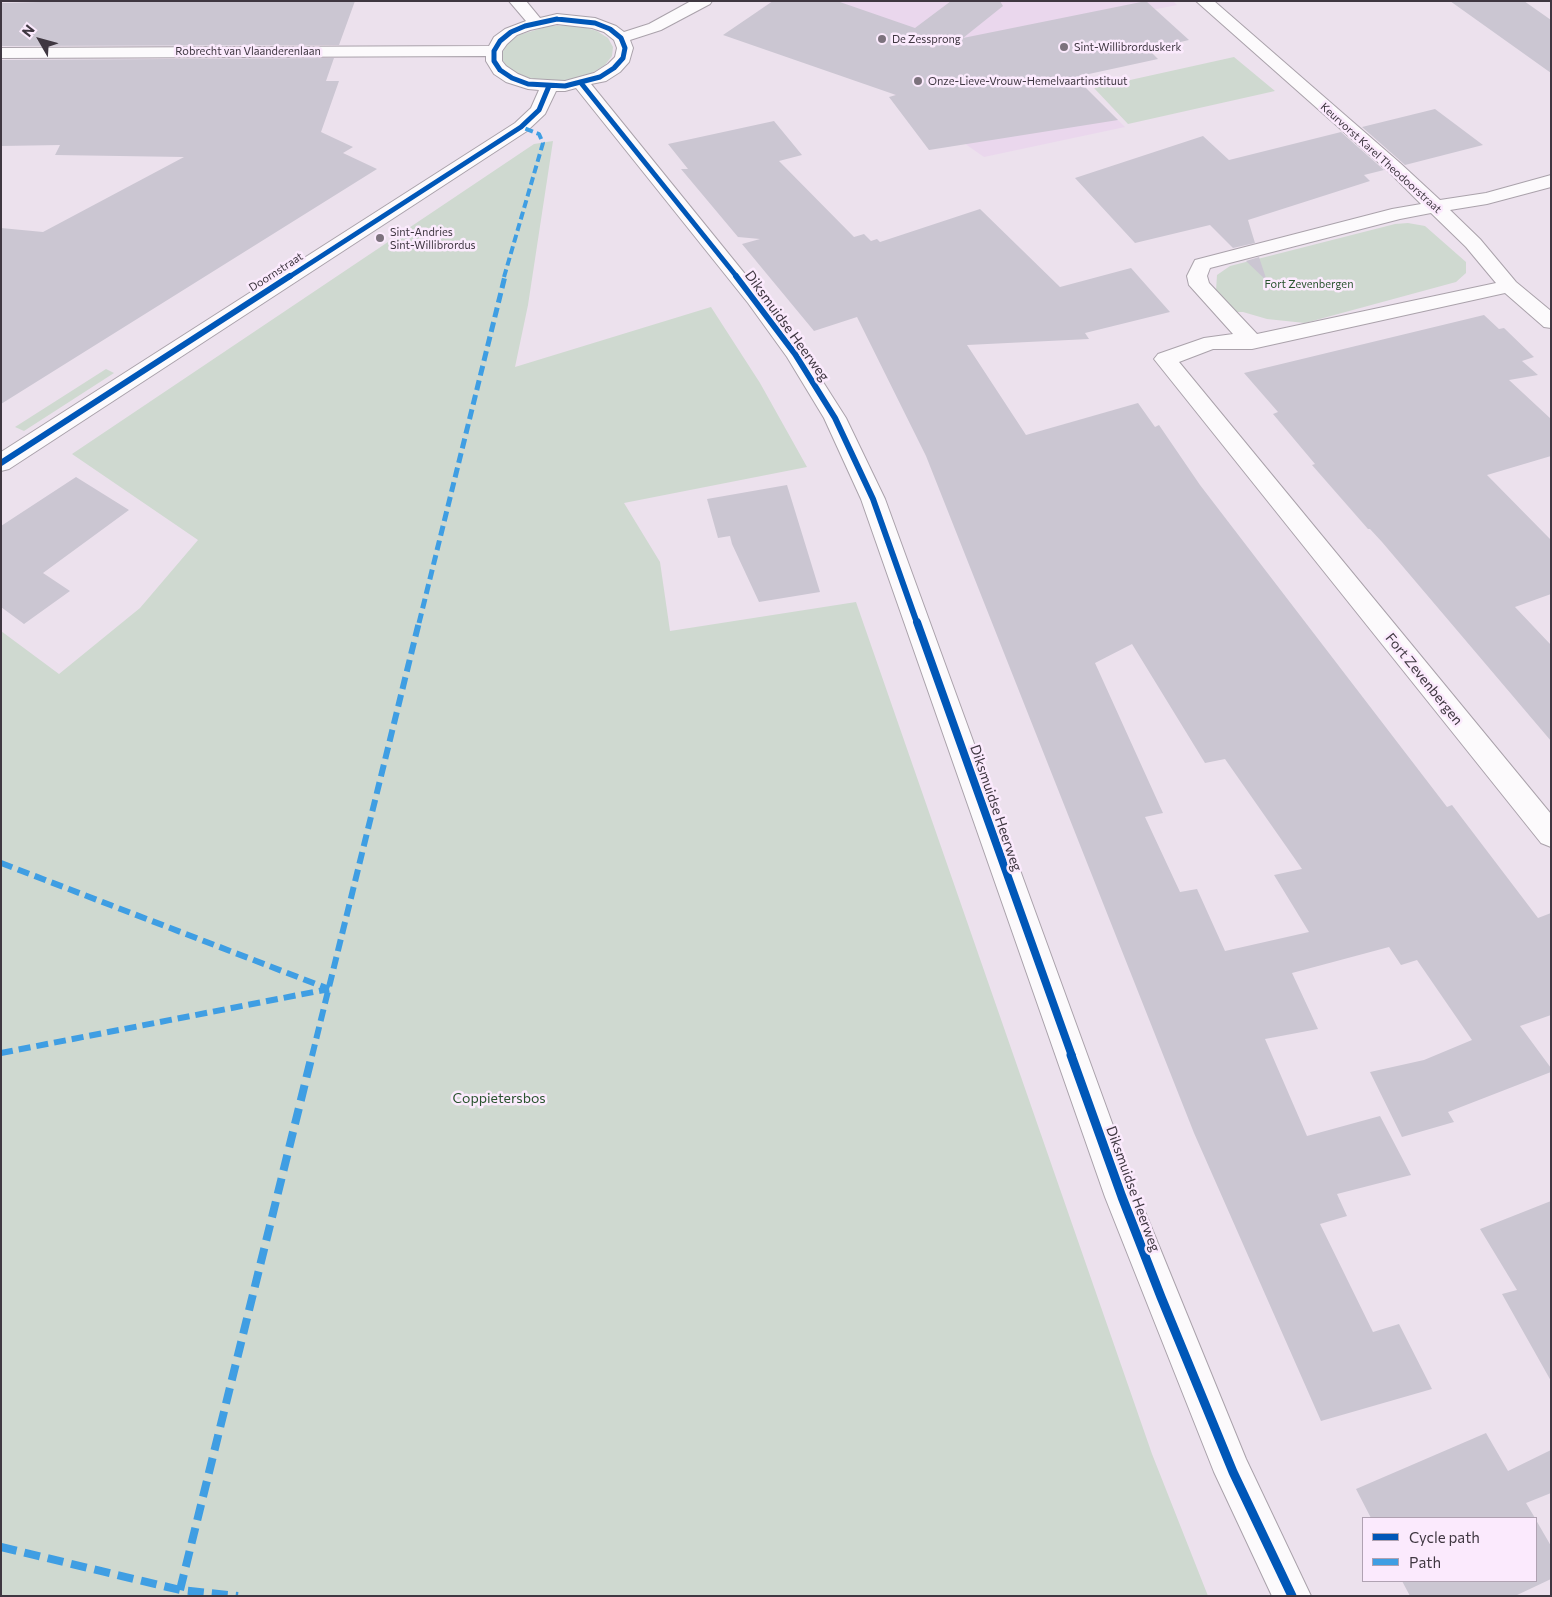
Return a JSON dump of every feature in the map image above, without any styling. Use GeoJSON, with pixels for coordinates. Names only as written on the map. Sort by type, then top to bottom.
{"type":"FeatureCollection","features":[{"type":"Feature","properties":{"kind":"street"},"geometry":{"type":"LineString","coordinates":[[517,1],[536,23]]}},
{"type":"Feature","properties":{"kind":"street"},"geometry":{"type":"LineString","coordinates":[[557,20],[564,1]]}},
{"type":"Feature","properties":{"kind":"street"},"geometry":{"type":"LineString","coordinates":[[620,38],[655,27],[704,1]]}},
{"type":"Feature","properties":{"kind":"street","name":"Keurvorst Karel Theodoorstraat"},"geometry":{"type":"LineString","coordinates":[[1204,1],[1394,167],[1473,243],[1509,286],[1551,322]]}},
{"type":"Feature","properties":{"kind":"street"},"geometry":{"type":"LineString","coordinates":[[557,20],[577,20],[595,23],[610,29],[620,38],[625,48],[623,58],[614,68],[600,77],[581,83],[549,86],[528,84],[512,78],[500,70],[494,61],[494,51],[500,41],[510,32],[536,23],[557,20]]}},
{"type":"Feature","properties":{"kind":"street","name":"Robrecht van Vlaanderenlaan"},"geometry":{"type":"LineString","coordinates":[[1,53],[494,51]]}},
{"type":"Feature","properties":{"kind":"street","name":"Diksmuidse Heerweg"},"geometry":{"type":"LineString","coordinates":[[581,83],[755,299],[796,354],[835,418],[870,491],[1122,1197],[1160,1297],[1233,1472],[1292,1596]]}},
{"type":"Feature","properties":{"kind":"street","name":"Doornstraat"},"geometry":{"type":"LineString","coordinates":[[1,463],[521,127],[539,110],[549,86]]}},
{"type":"Feature","properties":{"kind":"street"},"geometry":{"type":"LineString","coordinates":[[1252,342],[1199,285],[1196,276],[1202,264],[1398,213],[1487,198],[1551,180]]}},
{"type":"Feature","properties":{"kind":"street","name":"Fort Zevenbergen"},"geometry":{"type":"LineString","coordinates":[[1509,286],[1252,342],[1210,343],[1165,359],[1551,835]]}},
{"type":"Feature","properties":{"kind":"shaded area"},"geometry":{"type":"Polygon","coordinates":[[[772,1],[1173,1],[1177,5],[1000,40],[1102,104],[1125,127],[984,157],[892,93],[758,11],[772,1]]]}},
{"type":"Feature","properties":{"kind":"green space"},"geometry":{"type":"Polygon","coordinates":[[[567,25],[597,31],[608,38],[613,47],[612,56],[605,65],[592,73],[576,79],[556,81],[537,80],[521,76],[509,69],[503,61],[503,51],[508,43],[519,35],[549,26],[567,25]]]}},
{"type":"Feature","properties":{"kind":"green space"},"geometry":{"type":"Polygon","coordinates":[[[1234,57],[1275,91],[1128,124],[1094,88],[1234,57]]]}},
{"type":"Feature","properties":{"kind":"green space","name":"Coppietersbos"},"geometry":{"type":"Polygon","coordinates":[[[553,141],[528,305],[515,367],[711,307],[760,383],[807,467],[624,503],[660,562],[670,631],[856,602],[1152,1454],[1208,1596],[1,1596],[1,631],[59,674],[140,608],[198,540],[72,454],[534,144],[553,141]]]}},
{"type":"Feature","properties":{"kind":"green space","name":"Fort Zevenbergen"},"geometry":{"type":"Polygon","coordinates":[[[1408,223],[1425,226],[1466,262],[1466,273],[1456,282],[1305,323],[1267,319],[1243,312],[1234,312],[1216,291],[1217,275],[1230,266],[1395,224],[1408,223]]]}},
{"type":"Feature","properties":{"kind":"green space"},"geometry":{"type":"Polygon","coordinates":[[[106,369],[114,373],[24,431],[15,427],[106,369]]]}},
{"type":"Feature","properties":{"kind":"building"},"geometry":{"type":"Polygon","coordinates":[[[78,1],[355,1],[339,45],[1,46],[1,3],[78,1]]]}},
{"type":"Feature","properties":{"kind":"building"},"geometry":{"type":"Polygon","coordinates":[[[773,1],[837,1],[915,28],[951,1],[1000,1],[1003,6],[963,38],[1146,1],[1189,40],[1176,43],[1178,45],[1150,51],[1158,59],[1075,77],[1118,120],[929,150],[889,97],[896,95],[723,35],[773,1]]]}},
{"type":"Feature","properties":{"kind":"building"},"geometry":{"type":"Polygon","coordinates":[[[1450,1],[1524,1],[1551,20],[1551,73],[1450,1]]]}},
{"type":"Feature","properties":{"kind":"building"},"geometry":{"type":"Polygon","coordinates":[[[334,58],[326,81],[339,81],[321,132],[353,147],[343,153],[377,169],[1,404],[1,228],[43,232],[184,157],[55,155],[60,145],[1,146],[1,60],[334,58]]]}},
{"type":"Feature","properties":{"kind":"building"},"geometry":{"type":"Polygon","coordinates":[[[1435,109],[1483,145],[1405,165],[1362,127],[1435,109]]]}},
{"type":"Feature","properties":{"kind":"building"},"geometry":{"type":"Polygon","coordinates":[[[774,121],[802,155],[779,161],[854,237],[864,234],[871,241],[877,239],[880,242],[980,209],[1060,287],[1131,268],[1170,312],[1085,333],[1089,339],[967,345],[1026,435],[1138,403],[1155,427],[1159,425],[1200,485],[1447,807],[1452,805],[1538,918],[1551,913],[1551,1015],[1520,1026],[1551,1068],[1551,1072],[1448,1112],[1454,1122],[1402,1137],[1370,1072],[1424,1060],[1472,1040],[1417,960],[1401,965],[1389,947],[1292,973],[1318,1029],[1265,1039],[1307,1136],[1380,1116],[1411,1175],[1337,1194],[1347,1216],[1320,1224],[1373,1332],[1399,1324],[1432,1389],[1321,1421],[1194,1133],[926,456],[857,317],[814,331],[742,244],[760,239],[738,237],[681,169],[688,169],[668,144],[774,121]],[[1132,644],[1095,663],[1163,813],[1145,817],[1180,892],[1197,889],[1225,951],[1309,932],[1274,875],[1302,869],[1225,759],[1205,763],[1132,644]]]}},
{"type":"Feature","properties":{"kind":"building"},"geometry":{"type":"Polygon","coordinates":[[[1341,132],[1384,170],[1364,175],[1370,181],[1248,220],[1255,243],[1233,248],[1210,225],[1135,243],[1075,178],[1203,136],[1229,160],[1341,132]]]}},
{"type":"Feature","properties":{"kind":"building"},"geometry":{"type":"Polygon","coordinates":[[[1259,257],[1267,281],[1246,261],[1259,257]]]}},
{"type":"Feature","properties":{"kind":"building"},"geometry":{"type":"Polygon","coordinates":[[[1484,315],[1499,329],[1504,328],[1534,357],[1522,361],[1538,375],[1509,380],[1551,419],[1551,456],[1487,475],[1551,540],[1551,594],[1515,607],[1551,645],[1551,741],[1382,542],[1368,529],[1312,465],[1315,464],[1273,414],[1278,412],[1244,373],[1484,315]]]}},
{"type":"Feature","properties":{"kind":"building"},"geometry":{"type":"Polygon","coordinates":[[[76,477],[129,510],[43,573],[70,591],[24,624],[1,607],[1,526],[76,477]]]}},
{"type":"Feature","properties":{"kind":"building"},"geometry":{"type":"Polygon","coordinates":[[[787,485],[820,592],[759,602],[730,536],[718,538],[707,499],[787,485]]]}},
{"type":"Feature","properties":{"kind":"building"},"geometry":{"type":"Polygon","coordinates":[[[1551,1201],[1551,1381],[1502,1294],[1517,1290],[1480,1229],[1551,1201]]]}},
{"type":"Feature","properties":{"kind":"building"},"geometry":{"type":"Polygon","coordinates":[[[1486,1433],[1508,1471],[1551,1450],[1551,1493],[1526,1503],[1534,1517],[1370,1517],[1356,1489],[1486,1433]]]}},
{"type":"Feature","properties":{"kind":"building"},"geometry":{"type":"Polygon","coordinates":[[[1537,1522],[1551,1546],[1551,1579],[1515,1596],[1410,1596],[1403,1582],[1537,1582],[1537,1522]]]}},
{"type":"Feature","properties":{"kind":"marked path"},"geometry":{"type":"LineString","coordinates":[[180,1590],[504,278],[543,143],[539,134],[521,127]]}},
{"type":"Feature","properties":{"kind":"marked path"},"geometry":{"type":"LineString","coordinates":[[1,863],[329,989]]}},
{"type":"Feature","properties":{"kind":"marked path"},"geometry":{"type":"LineString","coordinates":[[1,1053],[329,989]]}},
{"type":"Feature","properties":{"kind":"marked path"},"geometry":{"type":"LineString","coordinates":[[1,1547],[180,1590],[238,1596]]}},
{"type":"Feature","properties":{"kind":"cycle path"},"geometry":{"type":"LineString","coordinates":[[557,19],[595,23],[610,29],[621,38],[625,48],[623,58],[614,68],[600,77],[565,86],[528,84],[512,78],[500,70],[494,61],[494,51],[500,41],[511,32],[525,26],[557,19]]}},
{"type":"Feature","properties":{"kind":"cycle path"},"geometry":{"type":"LineString","coordinates":[[581,83],[755,299],[795,354],[835,418],[873,499],[1122,1197],[1233,1472],[1292,1596]]}},
{"type":"Feature","properties":{"kind":"cycle path"},"geometry":{"type":"LineString","coordinates":[[1,463],[521,127],[539,110],[549,86]]}},
{"type":"Feature","properties":{"kind":"place","name":"De Zessprong"},"geometry":{"type":"Point","coordinates":[882,39]}},
{"type":"Feature","properties":{"kind":"place","name":"Sint-Willibrorduskerk"},"geometry":{"type":"Point","coordinates":[1064,47]}},
{"type":"Feature","properties":{"kind":"place","name":"Onze-Lieve-Vrouw-Hemelvaartinstituut"},"geometry":{"type":"Point","coordinates":[918,81]}},
{"type":"Feature","properties":{"kind":"place","name":"Sint-Andries Sint-Willibrordus"},"geometry":{"type":"Point","coordinates":[380,238]}}]}
